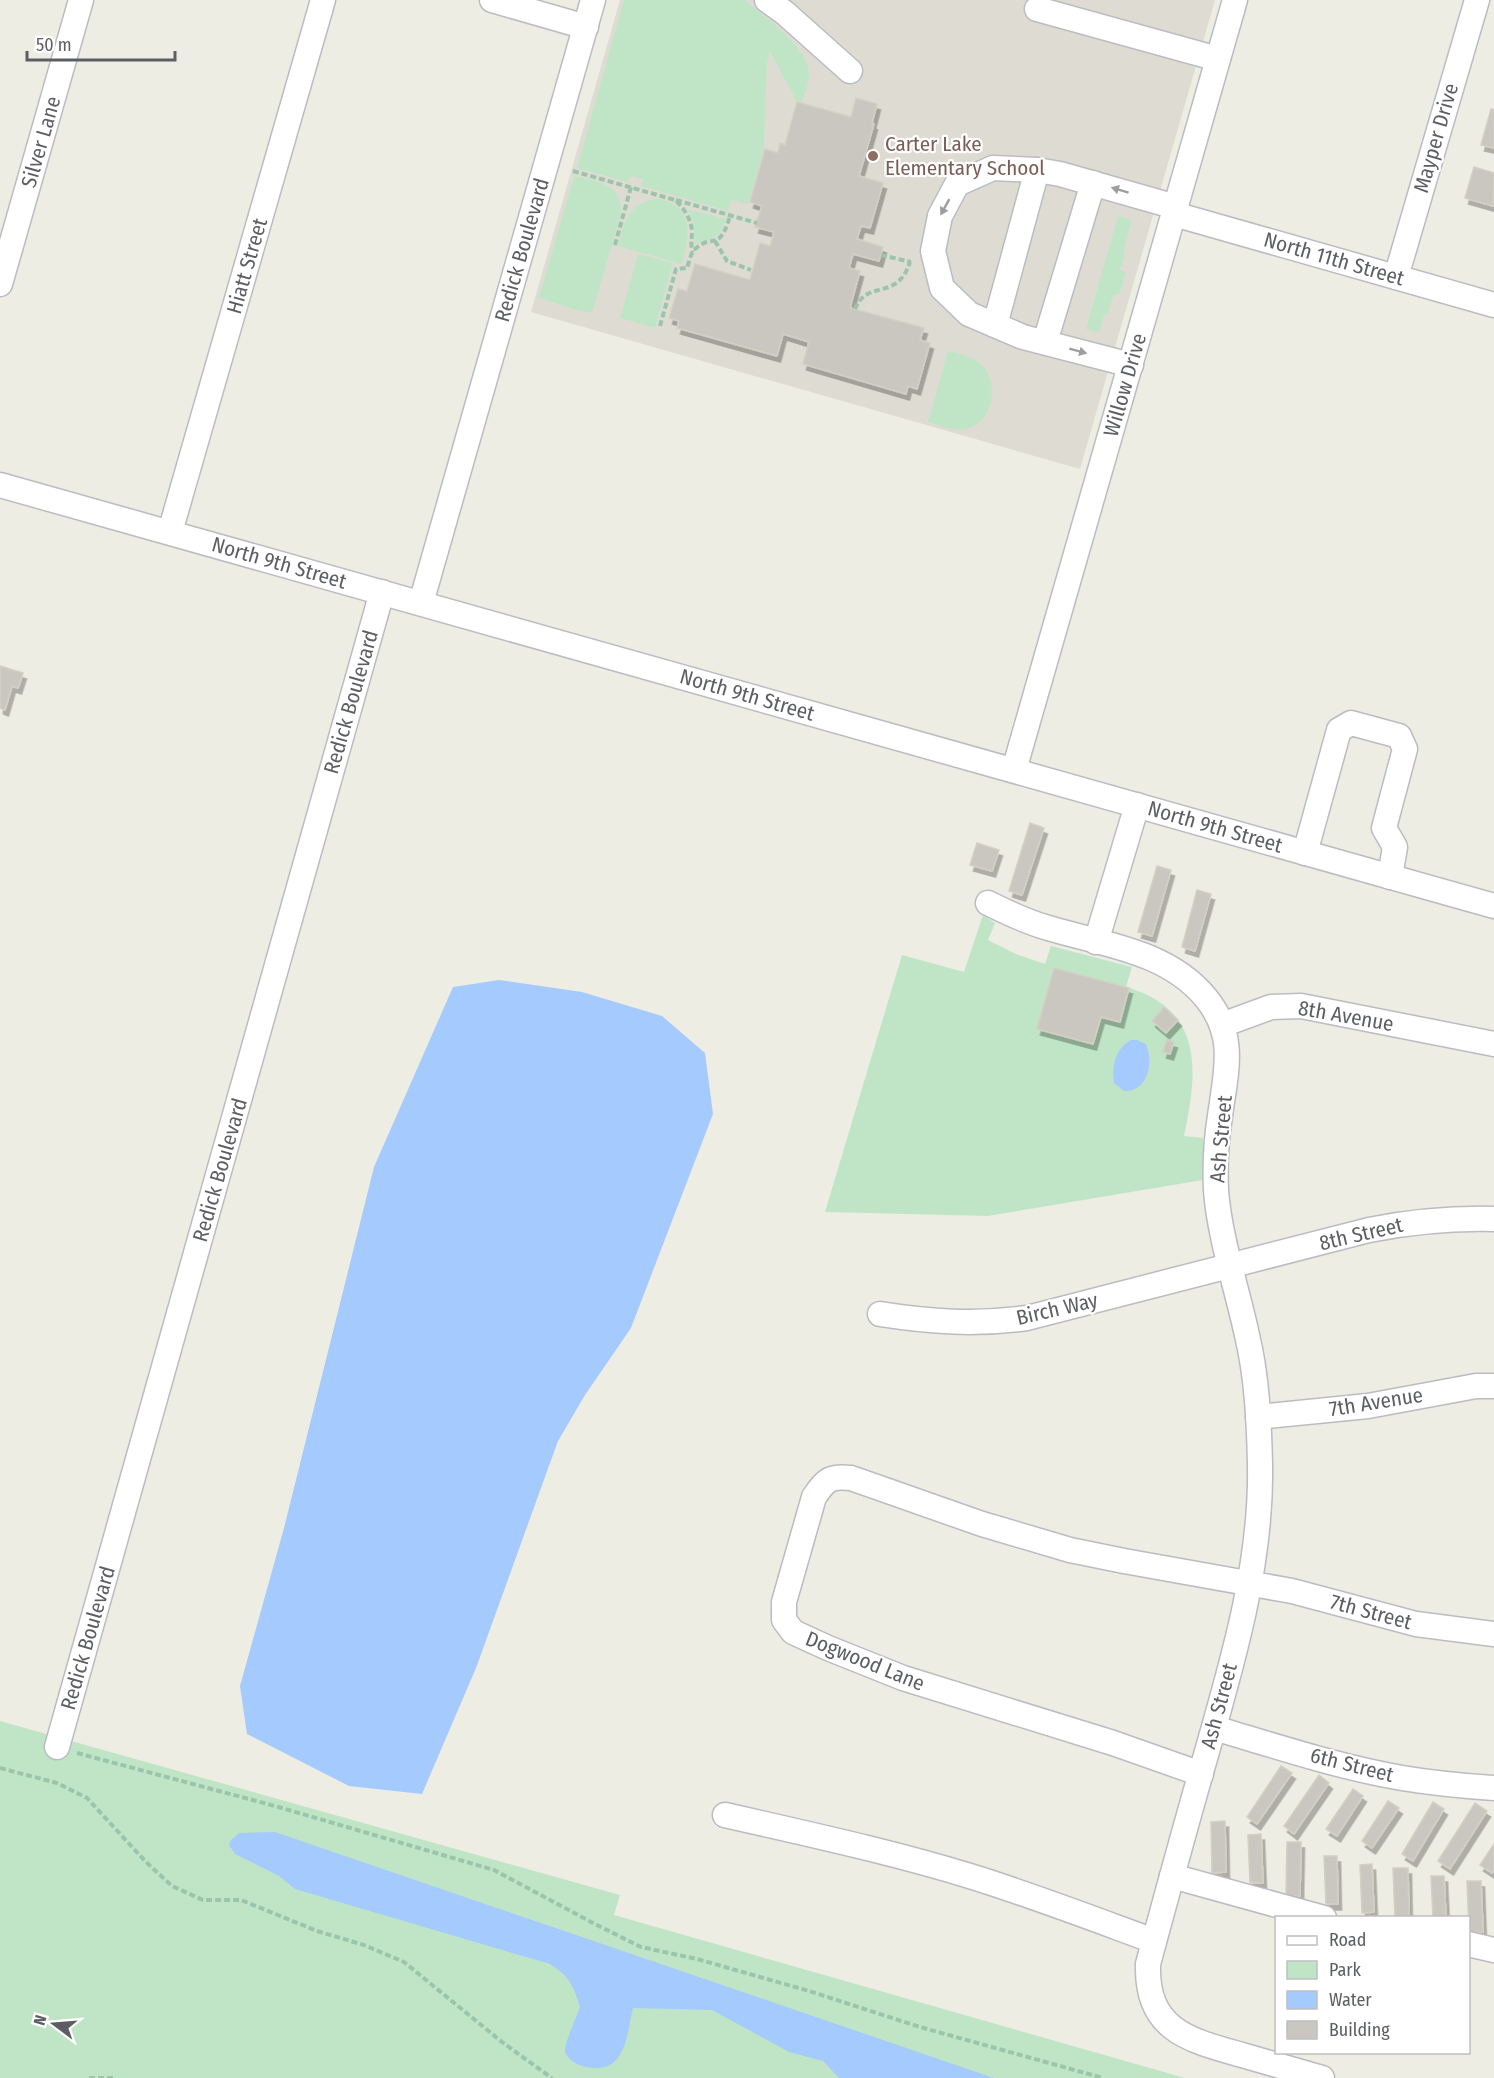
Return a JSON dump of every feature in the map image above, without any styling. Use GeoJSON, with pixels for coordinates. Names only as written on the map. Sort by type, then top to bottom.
{"type":"FeatureCollection","features":[{"type":"Feature","properties":{"kind":"street","name":"Silver Lane"},"geometry":{"type":"LineString","coordinates":[[0,284],[81,0]]}},
{"type":"Feature","properties":{"kind":"street","name":"Hiatt Street"},"geometry":{"type":"LineString","coordinates":[[170,532],[323,0]]}},
{"type":"Feature","properties":{"kind":"street"},"geometry":{"type":"LineString","coordinates":[[492,0],[586,27]]}},
{"type":"Feature","properties":{"kind":"street","name":"Redick Boulevard"},"geometry":{"type":"LineString","coordinates":[[421,603],[593,0]]}},
{"type":"Feature","properties":{"kind":"street"},"geometry":{"type":"LineString","coordinates":[[767,0],[785,13],[850,71]]}},
{"type":"Feature","properties":{"kind":"street","name":"Willow Drive"},"geometry":{"type":"LineString","coordinates":[[1014,770],[1234,0]]}},
{"type":"Feature","properties":{"kind":"street","name":"Mayper Drive"},"geometry":{"type":"LineString","coordinates":[[1396,277],[1477,0]]}},
{"type":"Feature","properties":{"kind":"street"},"geometry":{"type":"LineString","coordinates":[[1037,9],[1218,59]]}},
{"type":"Feature","properties":{"kind":"street","name":"North 11th Street"},"geometry":{"type":"LineString","coordinates":[[1131,365],[1023,337],[969,314],[942,288],[933,250],[940,216],[957,184],[993,168],[1037,170],[1093,183],[1175,211],[1494,305]]}},
{"type":"Feature","properties":{"kind":"street"},"geometry":{"type":"LineString","coordinates":[[995,325],[1037,170]]}},
{"type":"Feature","properties":{"kind":"street"},"geometry":{"type":"LineString","coordinates":[[1045,342],[1093,183]]}},
{"type":"Feature","properties":{"kind":"street","name":"North 9th Street"},"geometry":{"type":"LineString","coordinates":[[0,484],[1494,906]]}},
{"type":"Feature","properties":{"kind":"street","name":"Redick Boulevard"},"geometry":{"type":"LineString","coordinates":[[57,1748],[382,592]]}},
{"type":"Feature","properties":{"kind":"street"},"geometry":{"type":"LineString","coordinates":[[1305,852],[1339,730],[1351,723],[1399,736],[1405,749],[1384,828],[1395,847],[1390,877]]}},
{"type":"Feature","properties":{"kind":"street"},"geometry":{"type":"LineString","coordinates":[[1096,942],[1137,805]]}},
{"type":"Feature","properties":{"kind":"street"},"geometry":{"type":"LineString","coordinates":[[988,903],[1041,926],[1151,957],[1169,966],[1203,994],[1217,1012],[1222,1025]]}},
{"type":"Feature","properties":{"kind":"street","name":"8th Avenue"},"geometry":{"type":"LineString","coordinates":[[1222,1025],[1253,1012],[1284,1005],[1300,1006],[1494,1044]]}},
{"type":"Feature","properties":{"kind":"street","name":"Ash Street"},"geometry":{"type":"LineString","coordinates":[[1222,1025],[1227,1065],[1216,1145],[1216,1191],[1220,1219],[1248,1339],[1256,1389],[1260,1467],[1256,1538],[1241,1626],[1154,1941],[1147,1978],[1151,1997],[1162,2017],[1181,2035],[1202,2044],[1322,2078]]}},
{"type":"Feature","properties":{"kind":"street","name":"8th Street"},"geometry":{"type":"LineString","coordinates":[[1231,1266],[1403,1223],[1437,1219],[1494,1219]]}},
{"type":"Feature","properties":{"kind":"street","name":"Birch Way"},"geometry":{"type":"LineString","coordinates":[[880,1314],[950,1323],[998,1322],[1027,1318],[1231,1266]]}},
{"type":"Feature","properties":{"kind":"street","name":"7th Avenue"},"geometry":{"type":"LineString","coordinates":[[1258,1417],[1368,1406],[1476,1386],[1494,1386]]}},
{"type":"Feature","properties":{"kind":"street","name":"Dogwood Lane"},"geometry":{"type":"LineString","coordinates":[[1201,1774],[1113,1743],[903,1678],[828,1648],[793,1632],[784,1620],[784,1602],[814,1497],[824,1482],[836,1477],[851,1478],[982,1524],[1070,1550],[1249,1582]]}},
{"type":"Feature","properties":{"kind":"street","name":"7th Street"},"geometry":{"type":"LineString","coordinates":[[1249,1582],[1416,1624],[1494,1634]]}},
{"type":"Feature","properties":{"kind":"street","name":"6th Street"},"geometry":{"type":"LineString","coordinates":[[1214,1728],[1346,1766],[1401,1778],[1494,1788]]}},
{"type":"Feature","properties":{"kind":"street"},"geometry":{"type":"LineString","coordinates":[[725,1815],[865,1847],[973,1877],[1154,1941]]}},
{"type":"Feature","properties":{"kind":"street"},"geometry":{"type":"LineString","coordinates":[[1172,1876],[1320,1916]]}},
{"type":"Feature","properties":{"kind":"street"},"geometry":{"type":"LineString","coordinates":[[1470,1944],[1494,1950]]}},
{"type":"Feature","properties":{"kind":"path"},"geometry":{"type":"LineString","coordinates":[[573,171],[757,223]]}},
{"type":"Feature","properties":{"kind":"path"},"geometry":{"type":"LineString","coordinates":[[615,245],[631,188]]}},
{"type":"Feature","properties":{"kind":"path"},"geometry":{"type":"LineString","coordinates":[[675,200],[682,206],[691,224],[693,252]]}},
{"type":"Feature","properties":{"kind":"path"},"geometry":{"type":"LineString","coordinates":[[660,326],[676,269],[687,268],[693,252],[701,245],[719,240],[726,231],[730,216]]}},
{"type":"Feature","properties":{"kind":"path"},"geometry":{"type":"LineString","coordinates":[[716,241],[727,261],[751,270]]}},
{"type":"Feature","properties":{"kind":"path"},"geometry":{"type":"LineString","coordinates":[[881,255],[910,262],[918,261]]}},
{"type":"Feature","properties":{"kind":"path"},"geometry":{"type":"LineString","coordinates":[[855,309],[858,301],[867,293],[896,285],[904,277],[910,262]]}},
{"type":"Feature","properties":{"kind":"path"},"geometry":{"type":"LineString","coordinates":[[57,1748],[275,1806],[494,1870],[641,1947],[697,1959],[787,1984],[920,2027],[1103,2078]]}},
{"type":"Feature","properties":{"kind":"path"},"geometry":{"type":"LineString","coordinates":[[0,1768],[57,1783],[87,1798],[146,1862],[172,1886],[203,1900],[241,1900],[316,1931],[364,1945],[404,1962],[502,2042],[552,2078]]}},
{"type":"Feature","properties":{"kind":"path"},"geometry":{"type":"LineString","coordinates":[[88,2078],[114,2078]]}},
{"type":"Feature","properties":{"kind":"shaded area","name":"Carter Lake Elementary School"},"geometry":{"type":"Polygon","coordinates":[[[620,0],[1215,0],[1080,469],[531,312],[620,0]]]}},
{"type":"Feature","properties":{"kind":"green space"},"geometry":{"type":"Polygon","coordinates":[[[624,0],[745,0],[774,24],[802,55],[808,66],[809,76],[801,103],[797,102],[770,52],[767,63],[764,149],[748,204],[731,200],[728,211],[641,186],[643,179],[631,176],[628,182],[577,168],[624,0]]]}},
{"type":"Feature","properties":{"kind":"green space"},"geometry":{"type":"Polygon","coordinates":[[[574,176],[607,186],[618,196],[620,204],[621,214],[592,313],[539,298],[574,176]]]}},
{"type":"Feature","properties":{"kind":"green space"},"geometry":{"type":"Polygon","coordinates":[[[659,199],[679,209],[687,224],[687,243],[682,264],[618,246],[623,228],[634,208],[659,199]]]}},
{"type":"Feature","properties":{"kind":"green space"},"geometry":{"type":"Polygon","coordinates":[[[687,209],[726,219],[722,230],[715,237],[695,244],[693,221],[687,209]]]}},
{"type":"Feature","properties":{"kind":"green space"},"geometry":{"type":"Polygon","coordinates":[[[1118,216],[1132,220],[1120,270],[1126,272],[1119,295],[1114,294],[1099,332],[1086,329],[1118,216]]]}},
{"type":"Feature","properties":{"kind":"green space"},"geometry":{"type":"Polygon","coordinates":[[[638,254],[673,263],[655,328],[620,318],[638,254]]]}},
{"type":"Feature","properties":{"kind":"green space"},"geometry":{"type":"Polygon","coordinates":[[[948,351],[975,359],[988,373],[991,382],[991,403],[987,412],[974,426],[964,429],[928,422],[948,351]]]}},
{"type":"Feature","properties":{"kind":"green space"},"geometry":{"type":"Polygon","coordinates":[[[983,915],[995,923],[988,940],[1016,954],[1045,964],[1051,946],[1132,967],[1126,987],[1151,997],[1170,1010],[1182,1027],[1189,1045],[1192,1088],[1184,1136],[1203,1138],[1203,1180],[988,1216],[825,1212],[902,955],[964,972],[983,915]]]}},
{"type":"Feature","properties":{"kind":"green space"},"geometry":{"type":"Polygon","coordinates":[[[0,1721],[620,1895],[614,1915],[1185,2078],[0,2078],[0,1721]]]}},
{"type":"Feature","properties":{"kind":"water"},"geometry":{"type":"Polygon","coordinates":[[[499,980],[582,992],[662,1016],[705,1053],[713,1114],[631,1328],[585,1395],[558,1441],[476,1668],[422,1794],[349,1786],[247,1734],[240,1686],[284,1528],[374,1167],[453,987],[499,980]]]}},
{"type":"Feature","properties":{"kind":"water"},"geometry":{"type":"Polygon","coordinates":[[[1131,1040],[1146,1044],[1149,1067],[1139,1087],[1124,1091],[1114,1083],[1113,1070],[1118,1053],[1131,1040]]]}},
{"type":"Feature","properties":{"kind":"water"},"geometry":{"type":"Polygon","coordinates":[[[275,1832],[994,2078],[839,2078],[823,2061],[789,2052],[712,2010],[633,2008],[625,2042],[616,2061],[608,2066],[597,2068],[579,2065],[569,2059],[565,2047],[580,2007],[570,1982],[557,1969],[550,1964],[295,1889],[279,1876],[235,1854],[229,1845],[239,1833],[275,1832]]]}},
{"type":"Feature","properties":{"kind":"building"},"geometry":{"type":"Polygon","coordinates":[[[856,98],[877,104],[872,123],[874,124],[859,176],[883,183],[870,228],[861,226],[857,239],[883,247],[879,261],[853,254],[849,268],[860,271],[850,308],[924,328],[920,340],[930,343],[917,389],[908,386],[906,394],[803,364],[809,342],[783,334],[777,356],[677,328],[679,321],[669,318],[678,289],[687,291],[695,264],[750,280],[760,243],[770,246],[774,232],[755,227],[762,206],[750,202],[765,149],[778,153],[780,143],[785,145],[797,102],[851,117],[856,98]]]}},
{"type":"Feature","properties":{"kind":"building"},"geometry":{"type":"Polygon","coordinates":[[[1491,109],[1494,110],[1494,148],[1481,145],[1491,109]]]}},
{"type":"Feature","properties":{"kind":"building"},"geometry":{"type":"Polygon","coordinates":[[[1474,167],[1494,173],[1493,206],[1465,198],[1474,167]]]}},
{"type":"Feature","properties":{"kind":"building"},"geometry":{"type":"Polygon","coordinates":[[[0,666],[23,673],[18,688],[12,686],[5,710],[0,708],[0,666]]]}},
{"type":"Feature","properties":{"kind":"building"},"geometry":{"type":"Polygon","coordinates":[[[1030,823],[1044,828],[1022,895],[1009,891],[1030,823]]]}},
{"type":"Feature","properties":{"kind":"building"},"geometry":{"type":"Polygon","coordinates":[[[977,843],[999,850],[992,871],[970,865],[977,843]]]}},
{"type":"Feature","properties":{"kind":"building"},"geometry":{"type":"Polygon","coordinates":[[[1157,866],[1171,870],[1152,936],[1138,932],[1157,866]]]}},
{"type":"Feature","properties":{"kind":"building"},"geometry":{"type":"Polygon","coordinates":[[[1197,890],[1211,894],[1195,951],[1182,947],[1197,890]]]}},
{"type":"Feature","properties":{"kind":"building"},"geometry":{"type":"Polygon","coordinates":[[[1054,968],[1129,988],[1120,1022],[1101,1017],[1093,1044],[1037,1029],[1054,968]]]}},
{"type":"Feature","properties":{"kind":"building"},"geometry":{"type":"Polygon","coordinates":[[[1164,1007],[1178,1020],[1166,1033],[1152,1021],[1164,1007]]]}},
{"type":"Feature","properties":{"kind":"building"},"geometry":{"type":"Polygon","coordinates":[[[1167,1040],[1174,1042],[1170,1054],[1163,1052],[1167,1040]]]}},
{"type":"Feature","properties":{"kind":"building"},"geometry":{"type":"Polygon","coordinates":[[[1281,1766],[1292,1773],[1257,1824],[1247,1817],[1281,1766]]]}},
{"type":"Feature","properties":{"kind":"building"},"geometry":{"type":"Polygon","coordinates":[[[1319,1775],[1329,1783],[1294,1834],[1284,1826],[1319,1775]]]}},
{"type":"Feature","properties":{"kind":"building"},"geometry":{"type":"Polygon","coordinates":[[[1353,1789],[1363,1796],[1337,1836],[1326,1829],[1353,1789]]]}},
{"type":"Feature","properties":{"kind":"building"},"geometry":{"type":"Polygon","coordinates":[[[1388,1801],[1399,1808],[1372,1848],[1362,1841],[1388,1801]]]}},
{"type":"Feature","properties":{"kind":"building"},"geometry":{"type":"Polygon","coordinates":[[[1433,1802],[1444,1809],[1413,1861],[1402,1854],[1433,1802]]]}},
{"type":"Feature","properties":{"kind":"building"},"geometry":{"type":"Polygon","coordinates":[[[1475,1803],[1487,1811],[1450,1869],[1438,1861],[1475,1803]]]}},
{"type":"Feature","properties":{"kind":"building"},"geometry":{"type":"Polygon","coordinates":[[[1225,1821],[1226,1872],[1212,1873],[1211,1822],[1225,1821]]]}},
{"type":"Feature","properties":{"kind":"building"},"geometry":{"type":"Polygon","coordinates":[[[1261,1834],[1263,1883],[1250,1883],[1248,1835],[1261,1834]]]}},
{"type":"Feature","properties":{"kind":"building"},"geometry":{"type":"Polygon","coordinates":[[[1287,1842],[1301,1842],[1300,1896],[1286,1896],[1287,1842]]]}},
{"type":"Feature","properties":{"kind":"building"},"geometry":{"type":"Polygon","coordinates":[[[1494,1844],[1494,1870],[1492,1873],[1480,1865],[1494,1844]]]}},
{"type":"Feature","properties":{"kind":"building"},"geometry":{"type":"Polygon","coordinates":[[[1324,1856],[1337,1856],[1338,1904],[1326,1904],[1324,1856]]]}},
{"type":"Feature","properties":{"kind":"building"},"geometry":{"type":"Polygon","coordinates":[[[1372,1864],[1374,1912],[1362,1913],[1360,1865],[1372,1864]]]}},
{"type":"Feature","properties":{"kind":"building"},"geometry":{"type":"Polygon","coordinates":[[[1393,1868],[1408,1868],[1409,1916],[1395,1916],[1393,1868]]]}},
{"type":"Feature","properties":{"kind":"building"},"geometry":{"type":"Polygon","coordinates":[[[1431,1876],[1444,1876],[1446,1916],[1433,1916],[1431,1876]]]}},
{"type":"Feature","properties":{"kind":"building"},"geometry":{"type":"Polygon","coordinates":[[[1467,1881],[1481,1881],[1483,1932],[1470,1933],[1467,1881]]]}},
{"type":"Feature","properties":{"kind":"place","name":"Carter Lake Elementary School"},"geometry":{"type":"Point","coordinates":[873,156]}}]}
